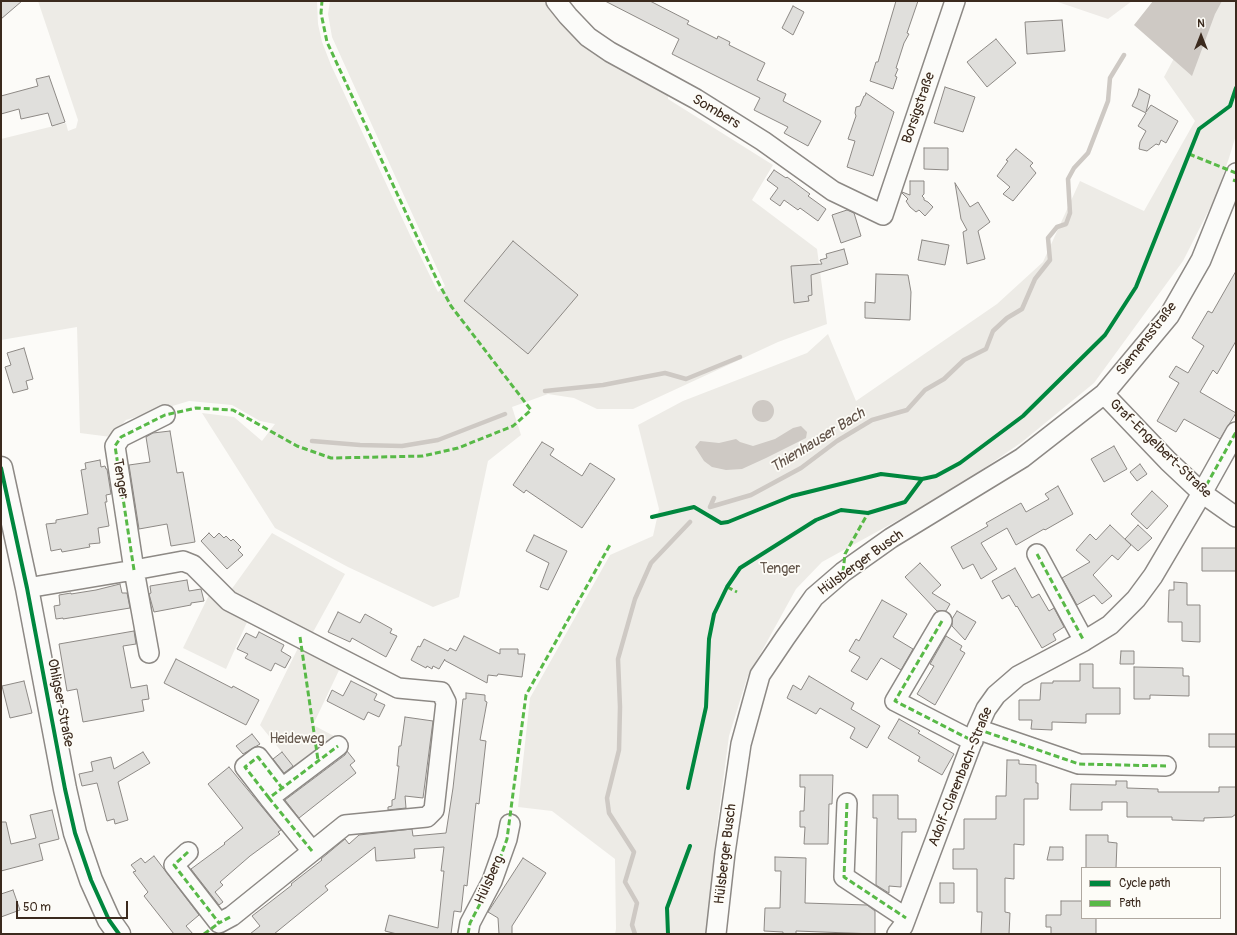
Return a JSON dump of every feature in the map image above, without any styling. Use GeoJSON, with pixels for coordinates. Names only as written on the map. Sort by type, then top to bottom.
{"type":"FeatureCollection","features":[{"type":"Feature","properties":{"kind":"main road","name":"Ohligser Straße"},"geometry":{"type":"LineString","coordinates":[[1,468],[28,588],[65,789],[75,833],[91,880],[109,920],[119,934]]}},
{"type":"Feature","properties":{"kind":"street","name":"Sombers"},"geometry":{"type":"LineString","coordinates":[[556,1],[568,16],[588,36],[610,52],[696,99],[750,132],[833,191],[883,215]]}},
{"type":"Feature","properties":{"kind":"street","name":"Borsigstraße"},"geometry":{"type":"LineString","coordinates":[[883,215],[955,1]]}},
{"type":"Feature","properties":{"kind":"street","name":"Siemensstraße"},"geometry":{"type":"LineString","coordinates":[[1104,394],[1168,316],[1201,260],[1236,173]]}},
{"type":"Feature","properties":{"kind":"street","name":"Graf-Engelbert-Straße"},"geometry":{"type":"LineString","coordinates":[[1104,394],[1168,461],[1202,493],[1236,518]]}},
{"type":"Feature","properties":{"kind":"street","name":"Hülsberger Busch"},"geometry":{"type":"LineString","coordinates":[[716,934],[725,852],[743,732],[760,675],[793,626],[814,597],[843,572],[891,538],[1022,458],[1104,394]]}},
{"type":"Feature","properties":{"kind":"street","name":"Tenger"},"geometry":{"type":"LineString","coordinates":[[134,570],[115,446],[121,436],[165,415]]}},
{"type":"Feature","properties":{"kind":"street","name":"Adolf-Clarenbach-Straße"},"geometry":{"type":"LineString","coordinates":[[906,928],[975,735],[986,709],[996,695],[1018,676],[1084,641],[1110,625],[1136,599],[1153,576],[1236,432]]}},
{"type":"Feature","properties":{"kind":"street"},"geometry":{"type":"LineString","coordinates":[[1037,554],[1084,641]]}},
{"type":"Feature","properties":{"kind":"street"},"geometry":{"type":"LineString","coordinates":[[28,588],[183,561],[193,565],[229,601],[398,688],[441,692],[446,702],[434,810],[427,817],[345,825],[232,916],[219,923],[174,865],[188,852]]}},
{"type":"Feature","properties":{"kind":"street"},"geometry":{"type":"LineString","coordinates":[[134,570],[149,653]]}},
{"type":"Feature","properties":{"kind":"street"},"geometry":{"type":"LineString","coordinates":[[942,621],[895,701],[975,735],[1079,764],[1166,766]]}},
{"type":"Feature","properties":{"kind":"street"},"geometry":{"type":"LineString","coordinates":[[312,851],[275,793],[338,746]]}},
{"type":"Feature","properties":{"kind":"street"},"geometry":{"type":"LineString","coordinates":[[847,803],[844,877],[906,928]]}},
{"type":"Feature","properties":{"kind":"street","name":"Hülsberg"},"geometry":{"type":"LineString","coordinates":[[468,934],[470,923],[492,881],[507,839],[510,824]]}},
{"type":"Feature","properties":{"kind":"shaded area"},"geometry":{"type":"Polygon","coordinates":[[[1055,1],[1132,1],[1108,19],[1055,1]]]}},
{"type":"Feature","properties":{"kind":"shaded area"},"geometry":{"type":"Polygon","coordinates":[[[1153,1],[1222,1],[1215,14],[1192,76],[1134,25],[1153,1]]]}},
{"type":"Feature","properties":{"kind":"shaded area"},"geometry":{"type":"Polygon","coordinates":[[[763,400],[771,403],[774,411],[771,419],[763,422],[755,419],[752,411],[755,403],[763,400]]]}},
{"type":"Feature","properties":{"kind":"shaded area"},"geometry":{"type":"Polygon","coordinates":[[[801,426],[807,432],[806,438],[742,469],[726,470],[712,467],[704,461],[695,447],[700,441],[719,443],[736,439],[740,442],[753,446],[775,439],[793,428],[801,426]]]}},
{"type":"Feature","properties":{"kind":"green space"},"geometry":{"type":"Polygon","coordinates":[[[38,1],[317,1],[318,24],[322,42],[331,65],[438,292],[445,286],[332,37],[328,14],[330,1],[547,1],[668,94],[668,99],[773,165],[752,200],[817,249],[827,324],[778,342],[633,409],[597,409],[574,398],[548,394],[512,407],[521,435],[488,461],[459,597],[433,607],[348,567],[275,528],[202,413],[234,417],[262,441],[275,424],[260,421],[232,405],[189,401],[126,420],[111,437],[80,433],[77,327],[1,340],[1,139],[66,123],[68,131],[76,128],[78,120],[38,1]]]}},
{"type":"Feature","properties":{"kind":"green space"},"geometry":{"type":"Polygon","coordinates":[[[1173,1],[1236,1],[1236,135],[1215,198],[1183,261],[1094,383],[1022,442],[951,491],[822,562],[796,589],[747,678],[729,736],[716,834],[706,934],[615,934],[615,859],[552,811],[518,807],[530,698],[610,555],[653,536],[659,509],[638,425],[683,401],[807,353],[828,334],[856,401],[997,304],[1043,262],[1080,181],[1144,211],[1195,121],[1164,77],[1195,19],[1173,1]]]}},
{"type":"Feature","properties":{"kind":"green space"},"geometry":{"type":"Polygon","coordinates":[[[272,533],[345,574],[312,634],[231,590],[272,533]]]}},
{"type":"Feature","properties":{"kind":"green space"},"geometry":{"type":"Polygon","coordinates":[[[209,595],[219,605],[248,620],[226,669],[183,648],[209,595]]]}},
{"type":"Feature","properties":{"kind":"green space","name":"Heideweg"},"geometry":{"type":"Polygon","coordinates":[[[299,646],[341,666],[313,725],[334,736],[294,767],[260,725],[299,646]]]}},
{"type":"Feature","properties":{"kind":"building"},"geometry":{"type":"Polygon","coordinates":[[[1,1],[22,1],[1,19],[1,1]]]}},
{"type":"Feature","properties":{"kind":"building"},"geometry":{"type":"Polygon","coordinates":[[[605,1],[650,1],[689,21],[687,24],[717,39],[718,36],[730,42],[729,45],[765,63],[757,80],[786,94],[783,101],[821,121],[808,146],[784,133],[788,127],[754,110],[760,98],[672,54],[679,39],[605,1]]]}},
{"type":"Feature","properties":{"kind":"building"},"geometry":{"type":"Polygon","coordinates":[[[896,1],[918,1],[907,33],[909,34],[904,43],[896,68],[898,69],[895,76],[897,77],[893,89],[870,81],[876,62],[878,62],[896,1]]]}},
{"type":"Feature","properties":{"kind":"building"},"geometry":{"type":"Polygon","coordinates":[[[793,6],[804,12],[793,35],[782,28],[793,6]]]}},
{"type":"Feature","properties":{"kind":"building"},"geometry":{"type":"Polygon","coordinates":[[[1062,20],[1065,51],[1027,54],[1025,22],[1062,20]]]}},
{"type":"Feature","properties":{"kind":"building"},"geometry":{"type":"Polygon","coordinates":[[[996,39],[1016,63],[987,87],[967,62],[996,39]]]}},
{"type":"Feature","properties":{"kind":"building"},"geometry":{"type":"Polygon","coordinates":[[[49,76],[65,122],[52,126],[48,113],[21,119],[19,109],[1,114],[1,96],[38,86],[36,79],[49,76]]]}},
{"type":"Feature","properties":{"kind":"building"},"geometry":{"type":"Polygon","coordinates":[[[945,87],[975,97],[963,132],[934,123],[945,87]]]}},
{"type":"Feature","properties":{"kind":"building"},"geometry":{"type":"Polygon","coordinates":[[[1139,89],[1150,95],[1146,112],[1151,105],[1178,121],[1166,143],[1161,140],[1159,145],[1156,144],[1147,151],[1139,149],[1140,142],[1146,131],[1138,126],[1146,113],[1132,106],[1139,89]]]}},
{"type":"Feature","properties":{"kind":"building"},"geometry":{"type":"Polygon","coordinates":[[[866,93],[894,112],[873,176],[847,167],[855,141],[848,139],[856,116],[856,107],[860,106],[866,93]]]}},
{"type":"Feature","properties":{"kind":"building"},"geometry":{"type":"Polygon","coordinates":[[[924,148],[948,148],[948,170],[924,169],[924,148]]]}},
{"type":"Feature","properties":{"kind":"building"},"geometry":{"type":"Polygon","coordinates":[[[1016,149],[1033,163],[1030,166],[1036,173],[1013,201],[1003,194],[1010,187],[997,176],[1008,161],[1006,160],[1016,149]]]}},
{"type":"Feature","properties":{"kind":"building"},"geometry":{"type":"Polygon","coordinates":[[[774,170],[786,178],[787,177],[810,194],[808,196],[826,209],[818,221],[800,208],[798,210],[784,200],[780,206],[770,199],[778,188],[767,180],[774,170]]]}},
{"type":"Feature","properties":{"kind":"building"},"geometry":{"type":"Polygon","coordinates":[[[910,181],[924,181],[924,194],[922,196],[924,200],[933,207],[925,216],[919,210],[916,212],[910,207],[906,201],[908,199],[902,193],[910,195],[910,181]]]}},
{"type":"Feature","properties":{"kind":"building"},"geometry":{"type":"Polygon","coordinates":[[[955,183],[970,207],[978,202],[990,222],[978,231],[985,259],[967,264],[963,232],[967,230],[961,219],[955,183]]]}},
{"type":"Feature","properties":{"kind":"building"},"geometry":{"type":"Polygon","coordinates":[[[847,210],[854,213],[861,236],[841,243],[832,215],[847,210]]]}},
{"type":"Feature","properties":{"kind":"building"},"geometry":{"type":"Polygon","coordinates":[[[922,240],[949,245],[945,265],[918,260],[922,240]]]}},
{"type":"Feature","properties":{"kind":"building"},"geometry":{"type":"Polygon","coordinates":[[[513,241],[578,295],[528,354],[464,301],[513,241]]]}},
{"type":"Feature","properties":{"kind":"building"},"geometry":{"type":"Polygon","coordinates":[[[844,249],[848,264],[811,275],[812,295],[808,296],[809,301],[794,303],[791,266],[822,264],[820,260],[827,258],[826,254],[844,249]]]}},
{"type":"Feature","properties":{"kind":"building"},"geometry":{"type":"Polygon","coordinates":[[[1236,271],[1236,341],[1217,374],[1213,370],[1200,392],[1236,413],[1220,439],[1184,419],[1176,432],[1157,421],[1179,383],[1169,377],[1176,366],[1188,373],[1204,346],[1192,338],[1208,311],[1212,313],[1236,271]]]}},
{"type":"Feature","properties":{"kind":"building"},"geometry":{"type":"Polygon","coordinates":[[[876,274],[908,275],[911,292],[910,320],[865,318],[865,302],[875,303],[876,274]]]}},
{"type":"Feature","properties":{"kind":"building"},"geometry":{"type":"Polygon","coordinates":[[[24,348],[33,379],[26,381],[28,389],[13,393],[5,367],[11,365],[7,353],[24,348]]]}},
{"type":"Feature","properties":{"kind":"building"},"geometry":{"type":"Polygon","coordinates":[[[170,431],[177,473],[183,472],[195,542],[171,546],[167,524],[139,529],[129,465],[150,462],[146,437],[153,433],[170,431]]]}},
{"type":"Feature","properties":{"kind":"building"},"geometry":{"type":"Polygon","coordinates":[[[542,442],[554,449],[550,455],[582,476],[590,463],[615,479],[582,528],[526,490],[524,493],[513,485],[542,442]]]}},
{"type":"Feature","properties":{"kind":"building"},"geometry":{"type":"Polygon","coordinates":[[[1114,446],[1127,469],[1104,482],[1091,459],[1114,446]]]}},
{"type":"Feature","properties":{"kind":"building"},"geometry":{"type":"Polygon","coordinates":[[[100,460],[101,467],[105,466],[107,469],[111,494],[106,495],[107,502],[105,502],[109,526],[98,528],[100,543],[89,544],[90,547],[62,552],[61,549],[51,551],[46,524],[56,523],[56,520],[88,514],[81,470],[86,469],[85,463],[100,460]]]}},
{"type":"Feature","properties":{"kind":"building"},"geometry":{"type":"Polygon","coordinates":[[[1140,464],[1147,474],[1137,481],[1130,472],[1140,464]]]}},
{"type":"Feature","properties":{"kind":"building"},"geometry":{"type":"Polygon","coordinates":[[[1058,486],[1073,514],[1016,545],[1007,528],[981,543],[997,569],[981,579],[973,564],[963,569],[951,547],[988,526],[986,523],[1021,503],[1026,512],[1049,499],[1045,494],[1058,486]]]}},
{"type":"Feature","properties":{"kind":"building"},"geometry":{"type":"Polygon","coordinates":[[[1152,491],[1168,506],[1147,529],[1131,514],[1152,491]]]}},
{"type":"Feature","properties":{"kind":"building"},"geometry":{"type":"Polygon","coordinates":[[[1110,525],[1131,545],[1118,560],[1112,555],[1093,575],[1112,596],[1102,604],[1094,595],[1077,605],[1062,578],[1090,562],[1076,550],[1090,534],[1096,540],[1110,525]]]}},
{"type":"Feature","properties":{"kind":"building"},"geometry":{"type":"Polygon","coordinates":[[[1138,525],[1152,538],[1138,551],[1125,539],[1138,525]]]}},
{"type":"Feature","properties":{"kind":"building"},"geometry":{"type":"Polygon","coordinates":[[[209,533],[214,538],[219,533],[224,538],[226,536],[231,541],[233,539],[241,547],[238,550],[243,555],[227,569],[201,541],[209,533]]]}},
{"type":"Feature","properties":{"kind":"building"},"geometry":{"type":"Polygon","coordinates":[[[534,535],[567,551],[548,590],[540,587],[549,563],[526,551],[534,535]]]}},
{"type":"Feature","properties":{"kind":"building"},"geometry":{"type":"Polygon","coordinates":[[[1202,548],[1236,548],[1236,571],[1202,571],[1202,548]]]}},
{"type":"Feature","properties":{"kind":"building"},"geometry":{"type":"Polygon","coordinates":[[[920,563],[941,585],[932,593],[950,604],[946,611],[937,611],[905,577],[920,563]]]}},
{"type":"Feature","properties":{"kind":"building"},"geometry":{"type":"Polygon","coordinates":[[[1015,568],[1032,598],[1039,594],[1049,611],[1054,608],[1064,627],[1053,634],[1056,640],[1042,648],[1009,595],[1002,599],[992,581],[1015,568]]]}},
{"type":"Feature","properties":{"kind":"building"},"geometry":{"type":"Polygon","coordinates":[[[187,580],[189,591],[201,589],[204,601],[154,612],[149,594],[151,593],[150,586],[187,580]]]}},
{"type":"Feature","properties":{"kind":"building"},"geometry":{"type":"Polygon","coordinates":[[[1174,582],[1187,583],[1187,605],[1200,605],[1200,642],[1182,641],[1182,622],[1168,622],[1169,590],[1174,590],[1174,582]]]}},
{"type":"Feature","properties":{"kind":"building"},"geometry":{"type":"Polygon","coordinates":[[[120,584],[122,593],[127,593],[130,608],[56,619],[54,606],[60,605],[59,595],[96,590],[120,584]]]}},
{"type":"Feature","properties":{"kind":"building"},"geometry":{"type":"Polygon","coordinates":[[[882,600],[907,614],[893,637],[913,649],[901,670],[881,658],[867,680],[851,671],[860,657],[849,651],[856,639],[859,641],[882,600]]]}},
{"type":"Feature","properties":{"kind":"building"},"geometry":{"type":"Polygon","coordinates":[[[957,611],[976,622],[965,640],[952,626],[952,619],[957,611]]]}},
{"type":"Feature","properties":{"kind":"building"},"geometry":{"type":"Polygon","coordinates":[[[338,612],[360,623],[365,614],[392,629],[390,633],[397,636],[386,657],[352,638],[350,642],[328,632],[338,612]]]}},
{"type":"Feature","properties":{"kind":"building"},"geometry":{"type":"Polygon","coordinates":[[[134,631],[136,644],[123,646],[131,688],[147,685],[149,699],[142,700],[144,711],[83,722],[77,689],[67,691],[59,644],[134,631]]]}},
{"type":"Feature","properties":{"kind":"building"},"geometry":{"type":"Polygon","coordinates":[[[259,632],[284,645],[281,651],[291,657],[285,668],[275,663],[271,671],[245,658],[248,654],[237,649],[246,633],[256,638],[259,632]]]}},
{"type":"Feature","properties":{"kind":"building"},"geometry":{"type":"Polygon","coordinates":[[[464,636],[500,654],[500,649],[518,649],[518,654],[525,654],[522,677],[498,674],[497,676],[488,675],[487,683],[444,660],[439,669],[433,666],[432,669],[427,666],[426,668],[411,660],[418,646],[420,647],[424,639],[448,651],[450,648],[456,651],[464,636]]]}},
{"type":"Feature","properties":{"kind":"building"},"geometry":{"type":"Polygon","coordinates":[[[946,636],[962,646],[960,650],[965,653],[935,705],[917,694],[934,666],[930,664],[946,636]]]}},
{"type":"Feature","properties":{"kind":"building"},"geometry":{"type":"Polygon","coordinates":[[[1121,651],[1134,651],[1134,664],[1120,664],[1121,651]]]}},
{"type":"Feature","properties":{"kind":"building"},"geometry":{"type":"Polygon","coordinates":[[[176,659],[259,700],[246,725],[164,683],[176,659]]]}},
{"type":"Feature","properties":{"kind":"building"},"geometry":{"type":"Polygon","coordinates":[[[1080,664],[1093,664],[1093,688],[1120,688],[1120,714],[1086,714],[1086,723],[1052,722],[1052,730],[1031,729],[1032,720],[1019,720],[1019,700],[1040,700],[1041,683],[1053,683],[1053,681],[1080,681],[1080,664]]]}},
{"type":"Feature","properties":{"kind":"building"},"geometry":{"type":"Polygon","coordinates":[[[1134,667],[1183,668],[1183,676],[1189,676],[1189,696],[1150,695],[1150,699],[1134,699],[1134,667]]]}},
{"type":"Feature","properties":{"kind":"building"},"geometry":{"type":"Polygon","coordinates":[[[809,676],[854,703],[851,709],[880,726],[867,748],[850,738],[855,728],[820,708],[816,714],[787,698],[793,685],[801,690],[809,676]]]}},
{"type":"Feature","properties":{"kind":"building"},"geometry":{"type":"Polygon","coordinates":[[[24,681],[32,713],[10,718],[2,686],[24,681]]]}},
{"type":"Feature","properties":{"kind":"building"},"geometry":{"type":"Polygon","coordinates":[[[351,681],[377,694],[374,700],[385,705],[379,717],[368,712],[364,720],[327,701],[332,690],[343,696],[351,681]]]}},
{"type":"Feature","properties":{"kind":"building"},"geometry":{"type":"Polygon","coordinates":[[[466,693],[485,695],[485,701],[487,702],[480,740],[486,741],[479,804],[476,803],[467,886],[464,885],[461,912],[454,911],[451,934],[397,934],[385,931],[389,915],[438,928],[444,871],[441,871],[444,847],[414,849],[415,858],[376,861],[375,847],[325,886],[328,890],[274,934],[250,934],[260,926],[252,916],[292,885],[291,884],[322,860],[321,859],[345,839],[349,844],[359,835],[412,829],[413,836],[446,833],[453,788],[463,699],[466,699],[466,693]]]}},
{"type":"Feature","properties":{"kind":"building"},"geometry":{"type":"Polygon","coordinates":[[[405,717],[433,721],[423,798],[405,796],[406,808],[388,810],[388,807],[392,806],[392,800],[395,799],[399,766],[397,766],[399,746],[401,746],[405,717]]]}},
{"type":"Feature","properties":{"kind":"building"},"geometry":{"type":"Polygon","coordinates":[[[899,719],[920,731],[918,733],[954,754],[942,775],[918,761],[920,757],[888,738],[899,719]]]}},
{"type":"Feature","properties":{"kind":"building"},"geometry":{"type":"Polygon","coordinates":[[[252,734],[260,744],[243,754],[236,746],[252,734]]]}},
{"type":"Feature","properties":{"kind":"building"},"geometry":{"type":"Polygon","coordinates":[[[1209,734],[1236,734],[1236,747],[1209,747],[1209,734]]]}},
{"type":"Feature","properties":{"kind":"building"},"geometry":{"type":"Polygon","coordinates":[[[347,751],[355,761],[350,765],[356,773],[299,818],[285,800],[345,755],[347,751]]]}},
{"type":"Feature","properties":{"kind":"building"},"geometry":{"type":"Polygon","coordinates":[[[143,752],[150,763],[118,782],[128,820],[115,824],[114,819],[107,821],[97,783],[82,786],[79,774],[93,771],[91,762],[111,757],[114,769],[143,752]]]}},
{"type":"Feature","properties":{"kind":"building"},"geometry":{"type":"Polygon","coordinates":[[[282,752],[293,766],[284,773],[273,759],[282,752]]]}},
{"type":"Feature","properties":{"kind":"building"},"geometry":{"type":"Polygon","coordinates":[[[1007,760],[1019,760],[1019,764],[1036,765],[1038,799],[1024,799],[1024,845],[1014,844],[1014,879],[1005,878],[1005,912],[1010,913],[1009,934],[981,934],[982,912],[977,912],[977,869],[953,869],[953,849],[964,849],[964,819],[996,819],[996,796],[1006,796],[1007,760]]]}},
{"type":"Feature","properties":{"kind":"building"},"geometry":{"type":"Polygon","coordinates":[[[229,767],[281,830],[278,832],[280,834],[250,856],[220,882],[223,885],[215,892],[223,902],[219,905],[191,869],[225,844],[224,843],[243,828],[208,784],[229,767]]]}},
{"type":"Feature","properties":{"kind":"building"},"geometry":{"type":"Polygon","coordinates":[[[800,775],[833,775],[832,804],[829,804],[828,844],[804,844],[805,827],[800,827],[800,811],[804,811],[805,787],[800,787],[800,775]]]}},
{"type":"Feature","properties":{"kind":"building"},"geometry":{"type":"Polygon","coordinates":[[[1116,781],[1127,781],[1127,788],[1158,789],[1158,792],[1219,792],[1219,787],[1236,787],[1236,814],[1232,817],[1204,818],[1204,821],[1172,820],[1172,817],[1127,817],[1127,802],[1102,802],[1102,810],[1070,810],[1071,784],[1116,785],[1116,781]]]}},
{"type":"Feature","properties":{"kind":"building"},"geometry":{"type":"Polygon","coordinates":[[[873,795],[898,795],[898,819],[916,819],[916,832],[902,832],[901,887],[889,886],[889,893],[876,885],[877,818],[873,818],[873,795]]]}},
{"type":"Feature","properties":{"kind":"building"},"geometry":{"type":"Polygon","coordinates":[[[52,810],[59,839],[39,844],[43,860],[1,871],[1,822],[6,822],[11,844],[36,838],[30,815],[52,810]]]}},
{"type":"Feature","properties":{"kind":"building"},"geometry":{"type":"Polygon","coordinates":[[[1086,835],[1108,835],[1108,842],[1117,843],[1116,867],[1086,867],[1086,835]]]}},
{"type":"Feature","properties":{"kind":"building"},"geometry":{"type":"Polygon","coordinates":[[[1050,847],[1063,847],[1063,860],[1047,860],[1050,847]]]}},
{"type":"Feature","properties":{"kind":"building"},"geometry":{"type":"Polygon","coordinates":[[[154,856],[199,915],[186,926],[193,934],[174,934],[144,896],[148,892],[133,872],[136,871],[131,865],[141,858],[145,863],[154,856]]]}},
{"type":"Feature","properties":{"kind":"building"},"geometry":{"type":"Polygon","coordinates":[[[775,857],[806,858],[805,903],[867,905],[875,911],[875,934],[796,931],[796,934],[783,934],[783,932],[764,931],[765,908],[780,908],[781,871],[775,871],[775,857]]]}},
{"type":"Feature","properties":{"kind":"building"},"geometry":{"type":"Polygon","coordinates":[[[523,858],[546,873],[512,926],[512,934],[499,934],[498,918],[488,912],[523,858]]]}},
{"type":"Feature","properties":{"kind":"building"},"geometry":{"type":"Polygon","coordinates":[[[940,883],[954,883],[954,903],[940,903],[940,883]]]}},
{"type":"Feature","properties":{"kind":"building"},"geometry":{"type":"Polygon","coordinates":[[[13,890],[20,910],[1,917],[1,894],[13,890]]]}},
{"type":"Feature","properties":{"kind":"building"},"geometry":{"type":"Polygon","coordinates":[[[1061,901],[1081,901],[1081,919],[1096,919],[1096,934],[1051,934],[1051,927],[1046,927],[1046,915],[1061,915],[1061,901]]]}},
{"type":"Feature","properties":{"kind":"waterway","name":"Thienhauser Bach"},"geometry":{"type":"LineString","coordinates":[[710,507],[751,495],[801,468],[837,441],[872,420],[907,410],[925,390],[944,379],[964,360],[986,349],[993,331],[1007,318],[1022,309],[1035,279],[1050,260],[1048,238],[1057,227],[1066,224],[1070,213],[1068,179],[1074,168],[1088,153],[1108,101],[1110,78],[1124,55]]}},
{"type":"Feature","properties":{"kind":"waterway"},"geometry":{"type":"LineString","coordinates":[[545,391],[603,385],[665,373],[686,379],[740,357]]}},
{"type":"Feature","properties":{"kind":"waterway"},"geometry":{"type":"LineString","coordinates":[[312,441],[360,445],[402,446],[438,440],[505,414]]}},
{"type":"Feature","properties":{"kind":"waterway","name":"Thienhauser Bach"},"geometry":{"type":"LineString","coordinates":[[710,507],[714,498]]}},
{"type":"Feature","properties":{"kind":"waterway","name":"Thienhauser Bach"},"geometry":{"type":"LineString","coordinates":[[635,934],[632,925],[637,903],[625,882],[634,852],[609,813],[607,798],[619,750],[620,707],[618,659],[635,599],[651,563],[690,522]]}},
{"type":"Feature","properties":{"kind":"marked path"},"geometry":{"type":"LineString","coordinates":[[134,570],[115,446],[121,437],[165,415],[196,408],[233,410],[297,446],[331,458],[423,456],[458,448],[513,426],[531,410],[451,306],[437,280],[327,42],[321,13],[322,1]]}},
{"type":"Feature","properties":{"kind":"marked path"},"geometry":{"type":"LineString","coordinates":[[1189,154],[1236,173]]}},
{"type":"Feature","properties":{"kind":"marked path"},"geometry":{"type":"LineString","coordinates":[[1202,493],[1236,432]]}},
{"type":"Feature","properties":{"kind":"marked path"},"geometry":{"type":"LineString","coordinates":[[843,572],[845,554],[868,513]]}},
{"type":"Feature","properties":{"kind":"marked path"},"geometry":{"type":"LineString","coordinates":[[468,934],[470,923],[492,881],[507,839],[526,695],[611,543]]}},
{"type":"Feature","properties":{"kind":"marked path"},"geometry":{"type":"LineString","coordinates":[[1037,554],[1084,641]]}},
{"type":"Feature","properties":{"kind":"marked path"},"geometry":{"type":"LineString","coordinates":[[727,587],[737,592]]}},
{"type":"Feature","properties":{"kind":"marked path"},"geometry":{"type":"LineString","coordinates":[[942,621],[895,701],[973,741]]}},
{"type":"Feature","properties":{"kind":"marked path"},"geometry":{"type":"LineString","coordinates":[[300,637],[318,760]]}},
{"type":"Feature","properties":{"kind":"marked path"},"geometry":{"type":"LineString","coordinates":[[977,729],[1079,764],[1166,766]]}},
{"type":"Feature","properties":{"kind":"marked path"},"geometry":{"type":"LineString","coordinates":[[312,851],[269,798],[338,746]]}},
{"type":"Feature","properties":{"kind":"marked path"},"geometry":{"type":"LineString","coordinates":[[269,798],[245,767],[258,757],[282,788]]}},
{"type":"Feature","properties":{"kind":"marked path"},"geometry":{"type":"LineString","coordinates":[[847,803],[844,877],[906,918]]}},
{"type":"Feature","properties":{"kind":"marked path"},"geometry":{"type":"LineString","coordinates":[[188,852],[174,865],[219,923],[232,916]]}},
{"type":"Feature","properties":{"kind":"marked path"},"geometry":{"type":"LineString","coordinates":[[204,934],[219,923]]}},
{"type":"Feature","properties":{"kind":"cycle path"},"geometry":{"type":"LineString","coordinates":[[652,517],[694,507],[721,523],[728,522],[792,496],[881,474],[922,479],[936,476],[960,463],[1023,416],[1105,335],[1136,287],[1199,129],[1230,106],[1236,88]]}},
{"type":"Feature","properties":{"kind":"cycle path"},"geometry":{"type":"LineString","coordinates":[[1,468],[27,588],[65,789],[75,833],[91,880],[109,920],[119,934]]}},
{"type":"Feature","properties":{"kind":"cycle path"},"geometry":{"type":"LineString","coordinates":[[688,788],[706,707],[709,639],[714,614],[727,587],[740,568],[816,520],[841,510],[868,513],[905,502],[922,479]]}},
{"type":"Feature","properties":{"kind":"cycle path"},"geometry":{"type":"LineString","coordinates":[[668,934],[667,908],[690,846]]}}]}
